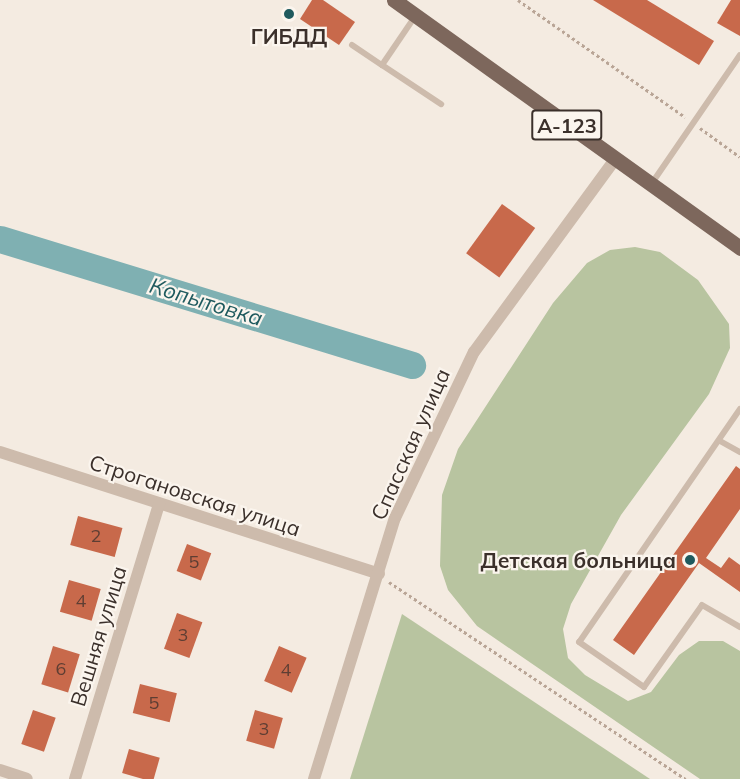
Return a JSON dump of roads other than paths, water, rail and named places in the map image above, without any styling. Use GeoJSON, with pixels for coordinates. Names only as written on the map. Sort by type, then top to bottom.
{"type":"FeatureCollection","features":[{"type":"Feature","properties":{"kind":"main road","name":"А-123"},"geometry":{"type":"LineString","coordinates":[[394,0],[614,161],[740,248]]}},
{"type":"Feature","properties":{"kind":"street","name":"Спасская улица"},"geometry":{"type":"LineString","coordinates":[[314,779],[395,518],[474,352],[614,161]]}},
{"type":"Feature","properties":{"kind":"street","name":"Строгановская улица"},"geometry":{"type":"LineString","coordinates":[[0,452],[379,574]]}},
{"type":"Feature","properties":{"kind":"street","name":"Вешняя улица"},"geometry":{"type":"LineString","coordinates":[[75,779],[159,504]]}},
{"type":"Feature","properties":{"kind":"street"},"geometry":{"type":"LineString","coordinates":[[0,770],[27,779]]}},
{"type":"Feature","properties":{"kind":"lane"},"geometry":{"type":"LineString","coordinates":[[382,65],[416,15]]}},
{"type":"Feature","properties":{"kind":"lane"},"geometry":{"type":"LineString","coordinates":[[352,45],[441,104]]}},
{"type":"Feature","properties":{"kind":"lane"},"geometry":{"type":"LineString","coordinates":[[650,185],[740,56]]}},
{"type":"Feature","properties":{"kind":"lane"},"geometry":{"type":"LineString","coordinates":[[740,410],[579,642],[644,687],[702,605],[740,627]]}},
{"type":"Feature","properties":{"kind":"lane"},"geometry":{"type":"LineString","coordinates":[[720,441],[740,452]]}},
{"type":"Feature","properties":{"kind":"waterway","name":"Копытовка"},"geometry":{"type":"LineString","coordinates":[[0,239],[412,365]]}},
{"type":"Feature","properties":{"kind":"place","name":"ГИБДД"},"geometry":{"type":"Point","coordinates":[289,14]}},
{"type":"Feature","properties":{"kind":"place","name":"Детская больница"},"geometry":{"type":"Point","coordinates":[690,560]}}]}
